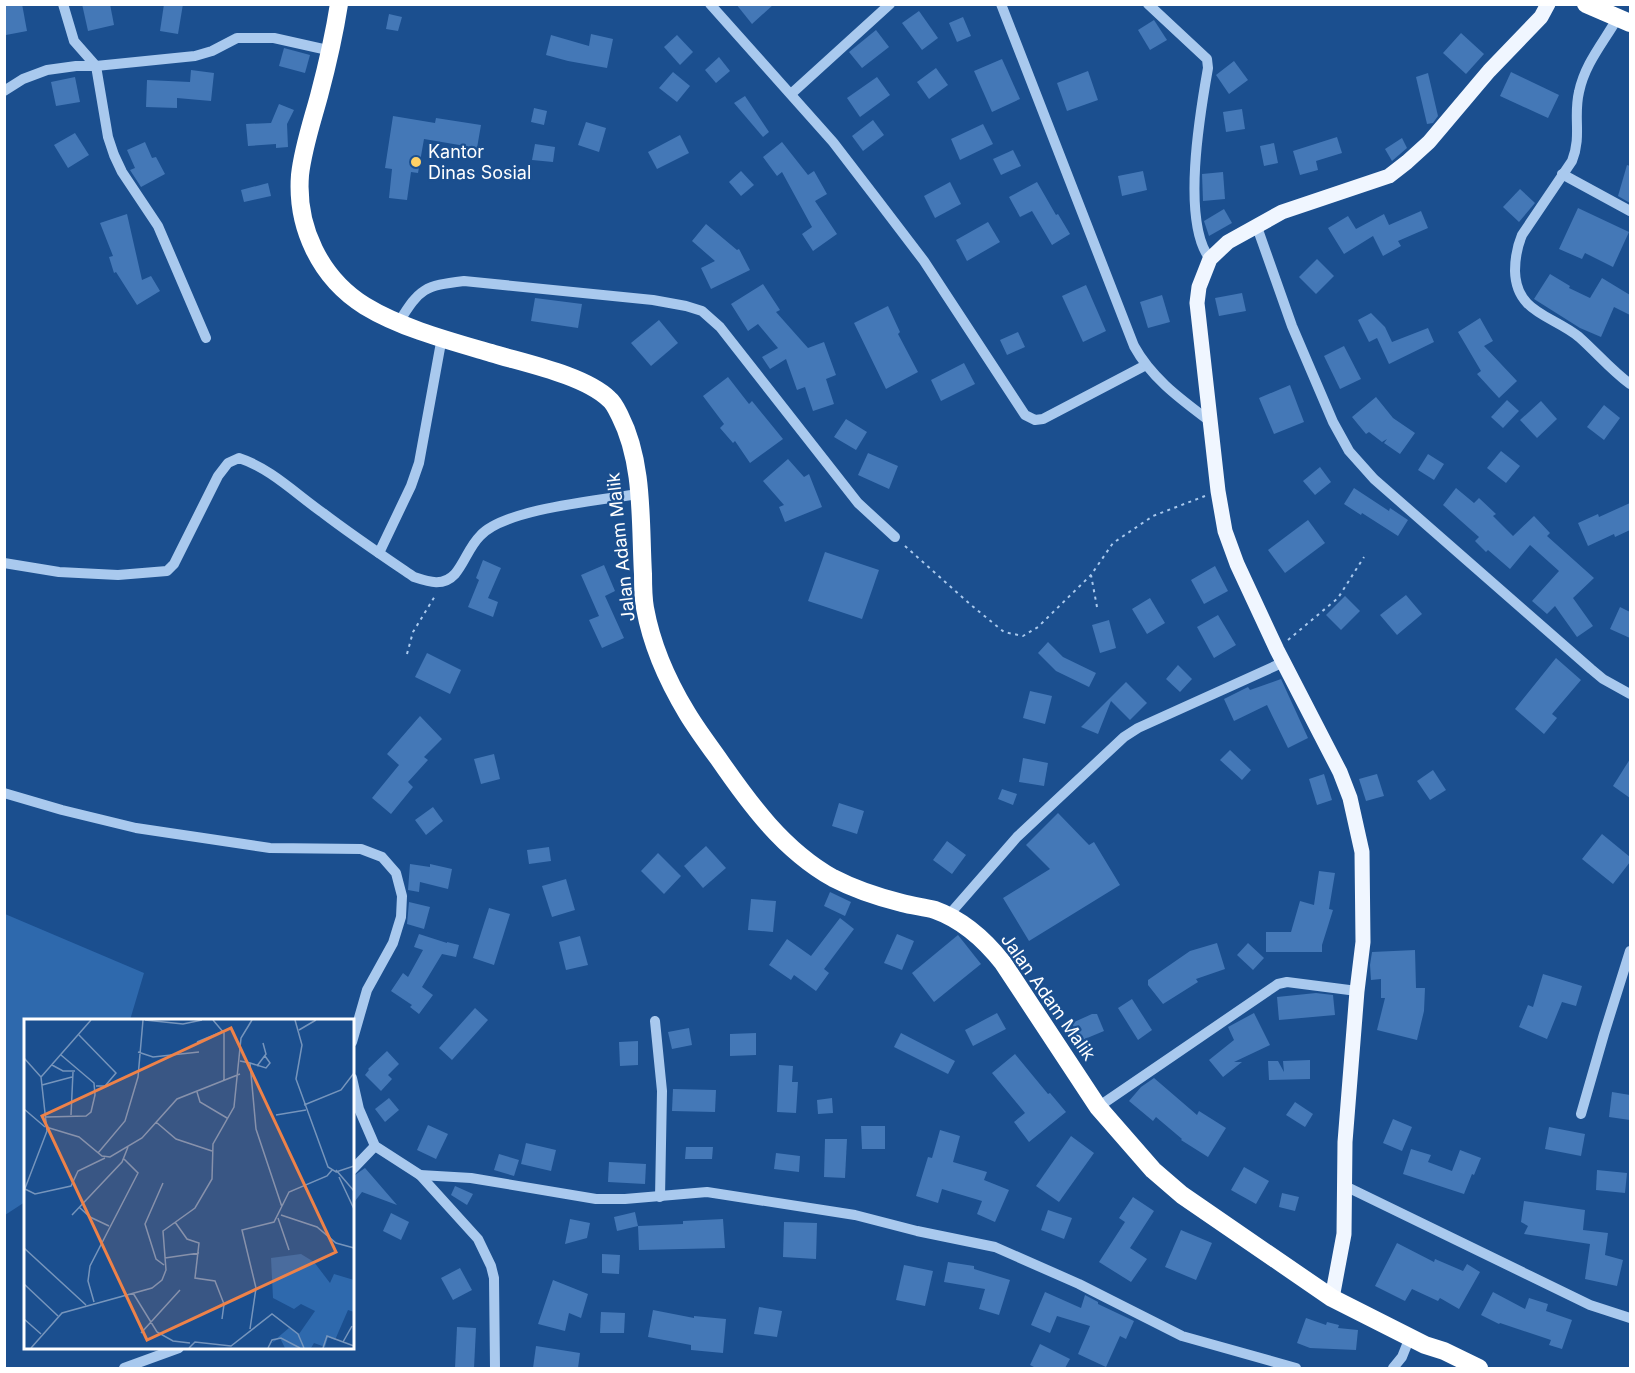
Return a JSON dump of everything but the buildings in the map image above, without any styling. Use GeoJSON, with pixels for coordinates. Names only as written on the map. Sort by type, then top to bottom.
{"type":"FeatureCollection","features":[{"type":"Feature","properties":{"kind":"highway","name":"Jalan Adam Malik"},"geometry":{"type":"LineString","coordinates":[[339,4],[332,51],[305,146],[300,174],[300,209],[306,232],[319,260],[341,286],[368,308],[442,337],[584,383],[611,400],[628,433],[632,448],[638,494],[645,606],[658,659],[688,715],[741,792],[781,838],[808,862],[834,878],[865,892],[901,903],[932,909],[948,916],[988,944],[1003,963],[1098,1107],[1153,1170],[1182,1196],[1332,1298],[1418,1341],[1479,1368]]}},
{"type":"Feature","properties":{"kind":"highway"},"geometry":{"type":"LineString","coordinates":[[1586,4],[1624,20]]}},
{"type":"Feature","properties":{"kind":"highway","name":"Jalan Adam Malik"},"geometry":{"type":"LineString","coordinates":[[1418,1341],[1456,1368]]}},
{"type":"Feature","properties":{"kind":"main road"},"geometry":{"type":"LineString","coordinates":[[1332,1298],[1344,1234],[1345,1142],[1363,942],[1362,852],[1358,826],[1340,772],[1280,656],[1237,564],[1222,517],[1197,303],[1199,287],[1210,260],[1228,242],[1282,212],[1389,176],[1429,142],[1489,71],[1540,17],[1548,4]]}},
{"type":"Feature","properties":{"kind":"street"},"geometry":{"type":"LineString","coordinates":[[63,4],[74,41],[96,66],[108,137],[114,155],[122,172],[158,226],[206,338]]}},
{"type":"Feature","properties":{"kind":"street"},"geometry":{"type":"LineString","coordinates":[[710,4],[833,142],[924,261],[1024,415],[1035,420],[1043,419],[1146,365]]}},
{"type":"Feature","properties":{"kind":"street"},"geometry":{"type":"LineString","coordinates":[[791,94],[890,4]]}},
{"type":"Feature","properties":{"kind":"street"},"geometry":{"type":"LineString","coordinates":[[1001,4],[1134,346],[1160,381],[1211,422]]}},
{"type":"Feature","properties":{"kind":"street"},"geometry":{"type":"LineString","coordinates":[[1148,4],[1207,59],[1208,68],[1198,124],[1195,183],[1198,236],[1202,249],[1210,260]]}},
{"type":"Feature","properties":{"kind":"street"},"geometry":{"type":"LineString","coordinates":[[1624,20],[1594,54],[1585,71],[1575,112],[1579,133],[1577,150],[1518,245],[1515,271],[1519,294],[1525,302],[1578,337],[1614,372],[1630,384]]}},
{"type":"Feature","properties":{"kind":"street"},"geometry":{"type":"LineString","coordinates":[[4,91],[23,79],[47,70],[195,56],[212,51],[237,38],[253,36],[274,38],[332,51]]}},
{"type":"Feature","properties":{"kind":"street"},"geometry":{"type":"LineString","coordinates":[[1562,174],[1630,211]]}},
{"type":"Feature","properties":{"kind":"street"},"geometry":{"type":"LineString","coordinates":[[1257,227],[1318,392],[1349,451],[1374,479],[1591,669],[1603,679],[1630,694]]}},
{"type":"Feature","properties":{"kind":"street"},"geometry":{"type":"LineString","coordinates":[[399,322],[412,301],[423,290],[436,285],[464,281],[653,300],[702,311],[720,327],[858,503],[895,537]]}},
{"type":"Feature","properties":{"kind":"street"},"geometry":{"type":"LineString","coordinates":[[379,553],[411,486],[419,463],[442,337]]}},
{"type":"Feature","properties":{"kind":"street"},"geometry":{"type":"LineString","coordinates":[[4,563],[59,572],[118,575],[167,572],[174,564],[218,476],[228,463],[239,458],[251,461],[266,470],[414,577],[439,583],[451,579],[481,534],[494,525],[531,512],[638,494]]}},
{"type":"Feature","properties":{"kind":"street"},"geometry":{"type":"LineString","coordinates":[[948,916],[1017,837],[1124,736],[1280,656]]}},
{"type":"Feature","properties":{"kind":"street"},"geometry":{"type":"LineString","coordinates":[[4,792],[63,810],[136,828],[270,848],[361,849],[382,857],[396,873],[402,896],[401,917],[393,943],[367,990],[354,1035]]}},
{"type":"Feature","properties":{"kind":"street"},"geometry":{"type":"LineString","coordinates":[[1581,1114],[1630,951]]}},
{"type":"Feature","properties":{"kind":"street"},"geometry":{"type":"LineString","coordinates":[[1098,1107],[1278,984],[1287,982],[1357,991]]}},
{"type":"Feature","properties":{"kind":"street"},"geometry":{"type":"LineString","coordinates":[[655,1021],[662,1091],[660,1197]]}},
{"type":"Feature","properties":{"kind":"street"},"geometry":{"type":"LineString","coordinates":[[354,1088],[358,1109],[375,1146],[420,1175],[478,1239],[494,1278],[495,1368]]}},
{"type":"Feature","properties":{"kind":"street"},"geometry":{"type":"LineString","coordinates":[[354,1122],[366,1126]]}},
{"type":"Feature","properties":{"kind":"street"},"geometry":{"type":"LineString","coordinates":[[354,1168],[375,1146]]}},
{"type":"Feature","properties":{"kind":"street"},"geometry":{"type":"LineString","coordinates":[[420,1175],[481,1179],[596,1199],[660,1197],[707,1192],[855,1215],[995,1247],[1079,1284],[1182,1336],[1296,1368]]}},
{"type":"Feature","properties":{"kind":"street"},"geometry":{"type":"LineString","coordinates":[[1345,1186],[1590,1305],[1630,1318]]}},
{"type":"Feature","properties":{"kind":"street"},"geometry":{"type":"LineString","coordinates":[[1393,1368],[1418,1341]]}},
{"type":"Feature","properties":{"kind":"street"},"geometry":{"type":"LineString","coordinates":[[124,1368],[174,1349]]}},
{"type":"Feature","properties":{"kind":"path"},"geometry":{"type":"LineString","coordinates":[[895,537],[1004,632],[1023,636],[1038,627],[1091,575],[1113,543],[1153,516],[1218,491]]}},
{"type":"Feature","properties":{"kind":"path"},"geometry":{"type":"LineString","coordinates":[[1280,656],[1338,598],[1364,556]]}},
{"type":"Feature","properties":{"kind":"path"},"geometry":{"type":"LineString","coordinates":[[1091,575],[1097,607]]}},
{"type":"Feature","properties":{"kind":"path"},"geometry":{"type":"LineString","coordinates":[[407,654],[414,633],[441,585],[439,583]]}},
{"type":"Feature","properties":{"kind":"shaded area"},"geometry":{"type":"Polygon","coordinates":[[[5,914],[144,973],[130,1019],[24,1019],[24,1203],[5,1215],[5,914]]]}},
{"type":"Feature","properties":{"kind":"place","name":"Kantor Dinas Sosial"},"geometry":{"type":"Point","coordinates":[416,162]}}]}
